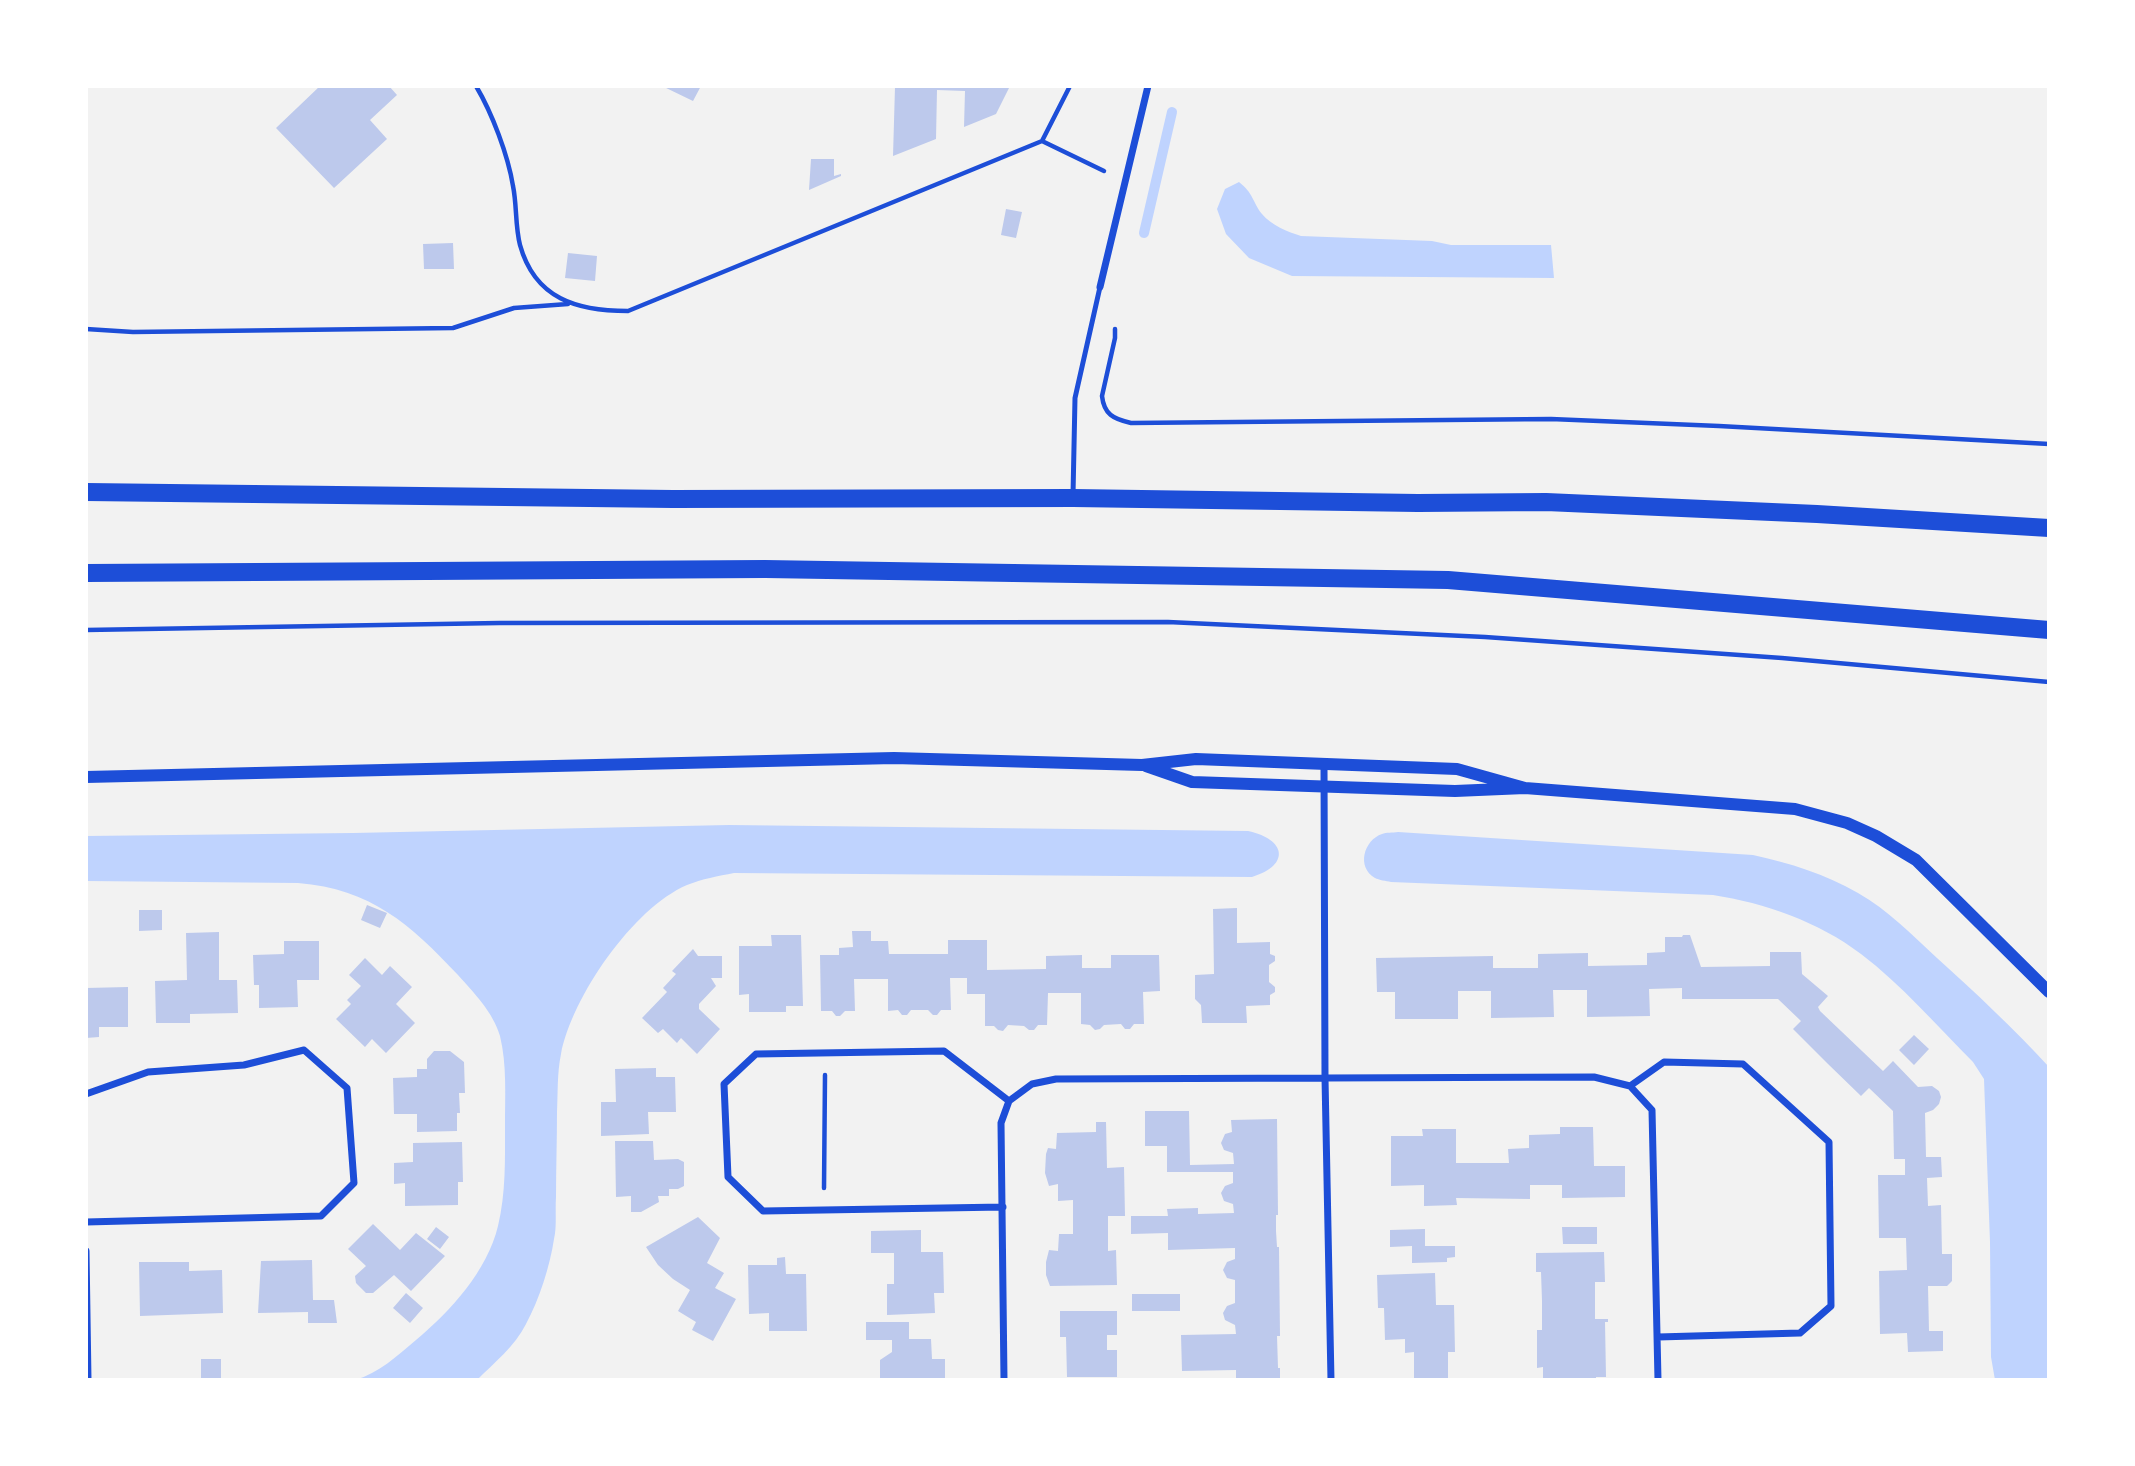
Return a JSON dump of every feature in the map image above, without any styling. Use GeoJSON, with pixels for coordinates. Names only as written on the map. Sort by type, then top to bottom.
{"type":"FeatureCollection","features":[{"type":"Feature","properties":{"kind":"main road"},"geometry":{"type":"LineString","coordinates":[[86,492],[673,499],[1073,498],[1546,502],[2049,528]]}},
{"type":"Feature","properties":{"kind":"main road"},"geometry":{"type":"LineString","coordinates":[[86,573],[765,569],[1448,580],[2049,630]]}},
{"type":"Feature","properties":{"kind":"street"},"geometry":{"type":"LineString","coordinates":[[1100,287],[1149,86]]}},
{"type":"Feature","properties":{"kind":"street"},"geometry":{"type":"LineString","coordinates":[[86,778],[894,758],[1142,765],[1196,759],[1457,769],[1525,788]]}},
{"type":"Feature","properties":{"kind":"street"},"geometry":{"type":"LineString","coordinates":[[1142,765],[1192,782],[1455,791],[1525,788],[1794,809],[1847,823],[1876,836],[1916,860],[2049,992]]}},
{"type":"Feature","properties":{"kind":"street"},"geometry":{"type":"LineString","coordinates":[[1324,765],[1325,1078],[1331,1380]]}},
{"type":"Feature","properties":{"kind":"street"},"geometry":{"type":"LineString","coordinates":[[86,1094],[148,1072],[244,1065],[304,1050],[347,1088],[354,1183],[321,1216],[86,1222]]}},
{"type":"Feature","properties":{"kind":"street"},"geometry":{"type":"LineString","coordinates":[[1003,1207],[762,1211],[728,1177],[724,1084],[756,1054],[944,1051],[1009,1101]]}},
{"type":"Feature","properties":{"kind":"street"},"geometry":{"type":"LineString","coordinates":[[1630,1086],[1664,1062],[1743,1064],[1829,1142],[1832,1306],[1800,1333],[1658,1337]]}},
{"type":"Feature","properties":{"kind":"street"},"geometry":{"type":"LineString","coordinates":[[1004,1380],[1001,1123],[1009,1101],[1032,1084],[1056,1079],[1594,1077],[1630,1086],[1652,1110],[1658,1380]]}},
{"type":"Feature","properties":{"kind":"street"},"geometry":{"type":"LineString","coordinates":[[86,1251],[88,1380]]}},
{"type":"Feature","properties":{"kind":"lane"},"geometry":{"type":"LineString","coordinates":[[1073,498],[1075,398],[1100,287]]}},
{"type":"Feature","properties":{"kind":"path"},"geometry":{"type":"LineString","coordinates":[[476,86],[496,127],[513,184],[519,243],[529,269],[546,291],[570,303],[598,311],[628,311],[1042,141],[1070,86]]}},
{"type":"Feature","properties":{"kind":"path"},"geometry":{"type":"LineString","coordinates":[[1042,141],[1126,181]]}},
{"type":"Feature","properties":{"kind":"path"},"geometry":{"type":"LineString","coordinates":[[1100,287],[1115,324],[1115,338],[1102,396],[1105,411],[1110,416],[1131,423],[1551,419],[2049,444]]}},
{"type":"Feature","properties":{"kind":"path"},"geometry":{"type":"LineString","coordinates":[[86,329],[134,332],[453,328],[514,308],[570,303]]}},
{"type":"Feature","properties":{"kind":"path"},"geometry":{"type":"LineString","coordinates":[[86,630],[499,623],[1168,622],[1485,637],[1782,658],[2049,682]]}},
{"type":"Feature","properties":{"kind":"path"},"geometry":{"type":"LineString","coordinates":[[824,1210],[825,1053]]}},
{"type":"Feature","properties":{"kind":"water"},"geometry":{"type":"Polygon","coordinates":[[[1239,182],[1248,190],[1266,218],[1280,228],[1301,236],[1432,241],[1451,245],[1551,245],[1554,278],[1292,276],[1249,258],[1226,234],[1217,209],[1225,189],[1239,182]]]}},
{"type":"Feature","properties":{"kind":"water"},"geometry":{"type":"Polygon","coordinates":[[[729,825],[1248,831],[1270,840],[1279,852],[1273,866],[1252,877],[734,873],[687,885],[646,913],[626,934],[591,982],[567,1031],[558,1076],[555,1234],[543,1283],[516,1340],[477,1380],[355,1380],[387,1363],[442,1316],[466,1289],[493,1243],[504,1189],[505,1069],[500,1036],[493,1019],[470,989],[423,940],[406,925],[368,901],[324,887],[298,883],[86,881],[86,836],[729,825]]]}},
{"type":"Feature","properties":{"kind":"water"},"geometry":{"type":"Polygon","coordinates":[[[1398,832],[1753,855],[1833,880],[1890,915],[1980,998],[2049,1067],[2049,1380],[1995,1380],[1991,1357],[1984,1079],[1973,1062],[1876,966],[1845,943],[1809,923],[1752,903],[1713,895],[1391,882],[1375,878],[1369,873],[1364,861],[1367,848],[1376,837],[1398,832]]]}},
{"type":"Feature","properties":{"kind":"building"},"geometry":{"type":"Polygon","coordinates":[[[320,86],[389,86],[397,95],[370,120],[387,139],[334,188],[276,128],[320,86]]]}},
{"type":"Feature","properties":{"kind":"building"},"geometry":{"type":"Polygon","coordinates":[[[662,86],[701,86],[693,101],[662,86]]]}},
{"type":"Feature","properties":{"kind":"building"},"geometry":{"type":"Polygon","coordinates":[[[1010,86],[996,114],[964,127],[965,91],[937,90],[936,139],[893,156],[895,87],[1010,86]]]}},
{"type":"Feature","properties":{"kind":"building"},"geometry":{"type":"Polygon","coordinates":[[[811,159],[834,159],[834,176],[841,176],[809,190],[811,159]]]}},
{"type":"Feature","properties":{"kind":"building"},"geometry":{"type":"Polygon","coordinates":[[[1006,209],[1022,212],[1016,238],[1001,235],[1006,209]]]}},
{"type":"Feature","properties":{"kind":"building"},"geometry":{"type":"Polygon","coordinates":[[[453,243],[454,269],[424,269],[423,244],[453,243]]]}},
{"type":"Feature","properties":{"kind":"building"},"geometry":{"type":"Polygon","coordinates":[[[568,253],[597,256],[595,281],[565,278],[568,253]]]}},
{"type":"Feature","properties":{"kind":"building"},"geometry":{"type":"Polygon","coordinates":[[[367,905],[387,913],[380,928],[361,920],[367,905]]]}},
{"type":"Feature","properties":{"kind":"building"},"geometry":{"type":"Polygon","coordinates":[[[1237,908],[1237,943],[1270,942],[1270,954],[1275,956],[1275,961],[1269,965],[1269,982],[1275,987],[1275,992],[1270,995],[1270,1005],[1246,1006],[1247,1023],[1202,1023],[1201,1005],[1195,999],[1195,975],[1214,974],[1213,909],[1237,908]]]}},
{"type":"Feature","properties":{"kind":"building"},"geometry":{"type":"Polygon","coordinates":[[[139,910],[162,910],[162,930],[139,931],[139,910]]]}},
{"type":"Feature","properties":{"kind":"building"},"geometry":{"type":"Polygon","coordinates":[[[852,931],[871,931],[871,941],[888,941],[889,954],[948,954],[948,940],[987,940],[987,970],[1046,969],[1046,956],[1082,955],[1082,968],[1111,968],[1111,955],[1159,955],[1160,991],[1143,992],[1144,1024],[1134,1024],[1130,1029],[1125,1029],[1121,1024],[1104,1025],[1095,1030],[1090,1025],[1081,1024],[1081,993],[1048,993],[1047,1025],[1038,1025],[1034,1030],[1008,1025],[1003,1031],[994,1026],[985,1026],[985,994],[967,994],[967,978],[950,978],[951,1010],[941,1010],[937,1015],[928,1010],[911,1010],[907,1015],[902,1015],[898,1010],[888,1011],[888,979],[854,979],[855,1011],[845,1011],[836,1016],[832,1011],[821,1011],[820,955],[839,955],[839,948],[853,947],[852,931]]]}},
{"type":"Feature","properties":{"kind":"building"},"geometry":{"type":"Polygon","coordinates":[[[219,932],[219,980],[237,980],[238,1013],[190,1014],[190,1023],[156,1023],[155,981],[187,980],[186,933],[219,932]]]}},
{"type":"Feature","properties":{"kind":"building"},"geometry":{"type":"Polygon","coordinates":[[[771,935],[801,935],[803,1006],[786,1006],[786,1012],[749,1012],[749,994],[739,995],[739,946],[772,946],[771,935]]]}},
{"type":"Feature","properties":{"kind":"building"},"geometry":{"type":"Polygon","coordinates":[[[1690,935],[1701,967],[1770,966],[1770,952],[1801,952],[1802,974],[1828,996],[1818,1007],[1820,1011],[1883,1071],[1893,1061],[1918,1087],[1932,1086],[1939,1091],[1939,1104],[1925,1113],[1926,1157],[1941,1157],[1942,1177],[1927,1178],[1928,1206],[1941,1205],[1942,1254],[1952,1254],[1952,1281],[1947,1286],[1928,1286],[1929,1331],[1943,1331],[1943,1351],[1908,1352],[1907,1333],[1880,1334],[1879,1271],[1907,1270],[1906,1238],[1879,1238],[1878,1175],[1905,1175],[1905,1159],[1894,1159],[1893,1111],[1869,1088],[1861,1096],[1827,1063],[1793,1029],[1801,1021],[1778,999],[1682,999],[1682,988],[1649,989],[1650,1016],[1587,1017],[1587,990],[1553,990],[1554,1017],[1491,1018],[1491,991],[1458,991],[1458,1019],[1395,1019],[1395,992],[1377,992],[1376,958],[1493,956],[1493,968],[1538,968],[1538,954],[1588,953],[1588,966],[1647,965],[1647,953],[1665,952],[1665,937],[1690,935]]]}},
{"type":"Feature","properties":{"kind":"building"},"geometry":{"type":"Polygon","coordinates":[[[284,941],[319,941],[319,980],[297,980],[298,1007],[259,1008],[259,985],[254,985],[253,955],[284,954],[284,941]]]}},
{"type":"Feature","properties":{"kind":"building"},"geometry":{"type":"Polygon","coordinates":[[[693,949],[698,956],[722,956],[722,978],[711,978],[716,986],[699,1004],[699,1009],[720,1029],[697,1054],[681,1038],[677,1043],[663,1029],[658,1033],[642,1018],[667,992],[663,988],[676,974],[672,971],[693,949]]]}},
{"type":"Feature","properties":{"kind":"building"},"geometry":{"type":"Polygon","coordinates":[[[365,958],[382,975],[390,966],[412,987],[396,1004],[415,1023],[386,1053],[372,1039],[365,1047],[336,1019],[351,1004],[347,1000],[361,986],[349,975],[365,958]]]}},
{"type":"Feature","properties":{"kind":"building"},"geometry":{"type":"Polygon","coordinates":[[[128,987],[128,1027],[99,1027],[99,1037],[86,1038],[86,988],[128,987]]]}},
{"type":"Feature","properties":{"kind":"building"},"geometry":{"type":"Polygon","coordinates":[[[1914,1035],[1929,1049],[1914,1065],[1899,1050],[1914,1035]]]}},
{"type":"Feature","properties":{"kind":"building"},"geometry":{"type":"Polygon","coordinates":[[[434,1051],[450,1051],[464,1062],[465,1093],[459,1093],[457,1131],[417,1132],[417,1114],[394,1114],[393,1078],[417,1077],[417,1069],[427,1069],[427,1059],[434,1051]]]}},
{"type":"Feature","properties":{"kind":"building"},"geometry":{"type":"Polygon","coordinates":[[[656,1068],[656,1077],[675,1077],[676,1112],[648,1112],[649,1134],[601,1136],[601,1102],[616,1102],[615,1069],[656,1068]]]}},
{"type":"Feature","properties":{"kind":"building"},"geometry":{"type":"Polygon","coordinates":[[[1145,1111],[1189,1111],[1190,1165],[1234,1164],[1233,1153],[1224,1150],[1221,1143],[1225,1134],[1232,1132],[1231,1120],[1277,1119],[1276,1231],[1279,1247],[1280,1336],[1277,1336],[1280,1380],[1236,1380],[1236,1370],[1182,1371],[1181,1335],[1236,1334],[1235,1325],[1225,1320],[1223,1313],[1227,1306],[1235,1303],[1235,1280],[1227,1278],[1223,1270],[1227,1262],[1235,1259],[1235,1248],[1168,1250],[1168,1233],[1131,1234],[1131,1216],[1168,1216],[1167,1209],[1198,1208],[1198,1214],[1234,1213],[1233,1204],[1224,1201],[1221,1193],[1225,1186],[1233,1183],[1233,1172],[1167,1172],[1167,1146],[1145,1146],[1145,1111]]]}},
{"type":"Feature","properties":{"kind":"building"},"geometry":{"type":"Polygon","coordinates":[[[1096,1122],[1106,1122],[1107,1168],[1124,1167],[1125,1216],[1108,1216],[1108,1251],[1116,1250],[1117,1285],[1050,1286],[1046,1275],[1049,1250],[1058,1251],[1059,1234],[1073,1234],[1073,1200],[1058,1201],[1058,1184],[1049,1186],[1045,1173],[1046,1154],[1048,1148],[1056,1149],[1057,1133],[1096,1132],[1096,1122]]]}},
{"type":"Feature","properties":{"kind":"building"},"geometry":{"type":"Polygon","coordinates":[[[1560,1127],[1593,1127],[1594,1166],[1625,1166],[1625,1197],[1562,1198],[1562,1185],[1530,1185],[1530,1199],[1456,1198],[1457,1205],[1424,1206],[1424,1185],[1391,1186],[1391,1136],[1423,1136],[1422,1129],[1456,1129],[1456,1163],[1509,1163],[1508,1149],[1529,1148],[1529,1135],[1560,1134],[1560,1127]]]}},
{"type":"Feature","properties":{"kind":"building"},"geometry":{"type":"Polygon","coordinates":[[[615,1141],[653,1141],[654,1160],[678,1159],[684,1162],[684,1186],[669,1189],[669,1196],[658,1196],[659,1202],[641,1212],[631,1212],[631,1196],[616,1197],[615,1141]]]}},
{"type":"Feature","properties":{"kind":"building"},"geometry":{"type":"Polygon","coordinates":[[[462,1142],[463,1182],[458,1182],[458,1205],[405,1206],[405,1183],[394,1184],[394,1163],[413,1162],[413,1143],[462,1142]]]}},
{"type":"Feature","properties":{"kind":"building"},"geometry":{"type":"Polygon","coordinates":[[[698,1217],[720,1238],[707,1263],[724,1273],[715,1288],[736,1299],[713,1341],[692,1330],[696,1322],[678,1311],[690,1290],[658,1265],[646,1247],[698,1217]]]}},
{"type":"Feature","properties":{"kind":"building"},"geometry":{"type":"Polygon","coordinates":[[[373,1224],[400,1250],[416,1233],[445,1256],[411,1291],[394,1275],[373,1293],[366,1293],[356,1283],[355,1276],[366,1266],[348,1249],[373,1224]]]}},
{"type":"Feature","properties":{"kind":"building"},"geometry":{"type":"Polygon","coordinates":[[[436,1227],[449,1237],[440,1249],[427,1239],[436,1227]]]}},
{"type":"Feature","properties":{"kind":"building"},"geometry":{"type":"Polygon","coordinates":[[[1562,1227],[1597,1227],[1597,1244],[1563,1244],[1562,1227]]]}},
{"type":"Feature","properties":{"kind":"building"},"geometry":{"type":"Polygon","coordinates":[[[1425,1229],[1425,1246],[1455,1246],[1455,1257],[1447,1258],[1447,1262],[1412,1263],[1412,1246],[1390,1247],[1390,1230],[1425,1229]]]}},
{"type":"Feature","properties":{"kind":"building"},"geometry":{"type":"Polygon","coordinates":[[[921,1230],[921,1252],[943,1252],[944,1293],[934,1293],[935,1313],[887,1315],[887,1284],[894,1284],[894,1253],[871,1253],[871,1231],[921,1230]]]}},
{"type":"Feature","properties":{"kind":"building"},"geometry":{"type":"Polygon","coordinates":[[[1604,1252],[1605,1282],[1595,1282],[1595,1319],[1608,1319],[1608,1322],[1605,1322],[1606,1377],[1596,1377],[1596,1380],[1543,1380],[1543,1367],[1537,1368],[1537,1330],[1542,1330],[1542,1301],[1541,1272],[1536,1272],[1536,1253],[1604,1252]]]}},
{"type":"Feature","properties":{"kind":"building"},"geometry":{"type":"Polygon","coordinates":[[[785,1257],[786,1274],[806,1274],[807,1331],[769,1331],[769,1313],[749,1314],[748,1265],[777,1265],[777,1258],[785,1257]]]}},
{"type":"Feature","properties":{"kind":"building"},"geometry":{"type":"Polygon","coordinates":[[[312,1260],[313,1300],[334,1300],[337,1323],[308,1323],[308,1312],[258,1313],[261,1261],[312,1260]]]}},
{"type":"Feature","properties":{"kind":"building"},"geometry":{"type":"Polygon","coordinates":[[[139,1262],[189,1262],[189,1271],[222,1270],[223,1313],[140,1316],[139,1262]]]}},
{"type":"Feature","properties":{"kind":"building"},"geometry":{"type":"Polygon","coordinates":[[[1435,1273],[1436,1305],[1454,1305],[1455,1352],[1448,1352],[1448,1380],[1414,1380],[1414,1352],[1405,1353],[1405,1339],[1385,1340],[1384,1308],[1378,1308],[1377,1275],[1435,1273]]]}},
{"type":"Feature","properties":{"kind":"building"},"geometry":{"type":"Polygon","coordinates":[[[406,1293],[423,1308],[410,1323],[393,1308],[406,1293]]]}},
{"type":"Feature","properties":{"kind":"building"},"geometry":{"type":"Polygon","coordinates":[[[1132,1294],[1180,1294],[1180,1311],[1132,1311],[1132,1294]]]}},
{"type":"Feature","properties":{"kind":"building"},"geometry":{"type":"Polygon","coordinates":[[[1060,1311],[1117,1311],[1117,1335],[1107,1335],[1107,1350],[1117,1350],[1117,1377],[1067,1377],[1066,1337],[1060,1337],[1060,1311]]]}},
{"type":"Feature","properties":{"kind":"building"},"geometry":{"type":"Polygon","coordinates":[[[866,1322],[909,1322],[909,1339],[931,1339],[932,1359],[945,1359],[945,1380],[880,1380],[880,1360],[892,1352],[892,1340],[866,1340],[866,1322]]]}},
{"type":"Feature","properties":{"kind":"building"},"geometry":{"type":"Polygon","coordinates":[[[201,1359],[221,1359],[221,1380],[201,1380],[201,1359]]]}},
{"type":"Feature","properties":{"kind":"waterway"},"geometry":{"type":"LineString","coordinates":[[1144,233],[1172,112]]}}]}
